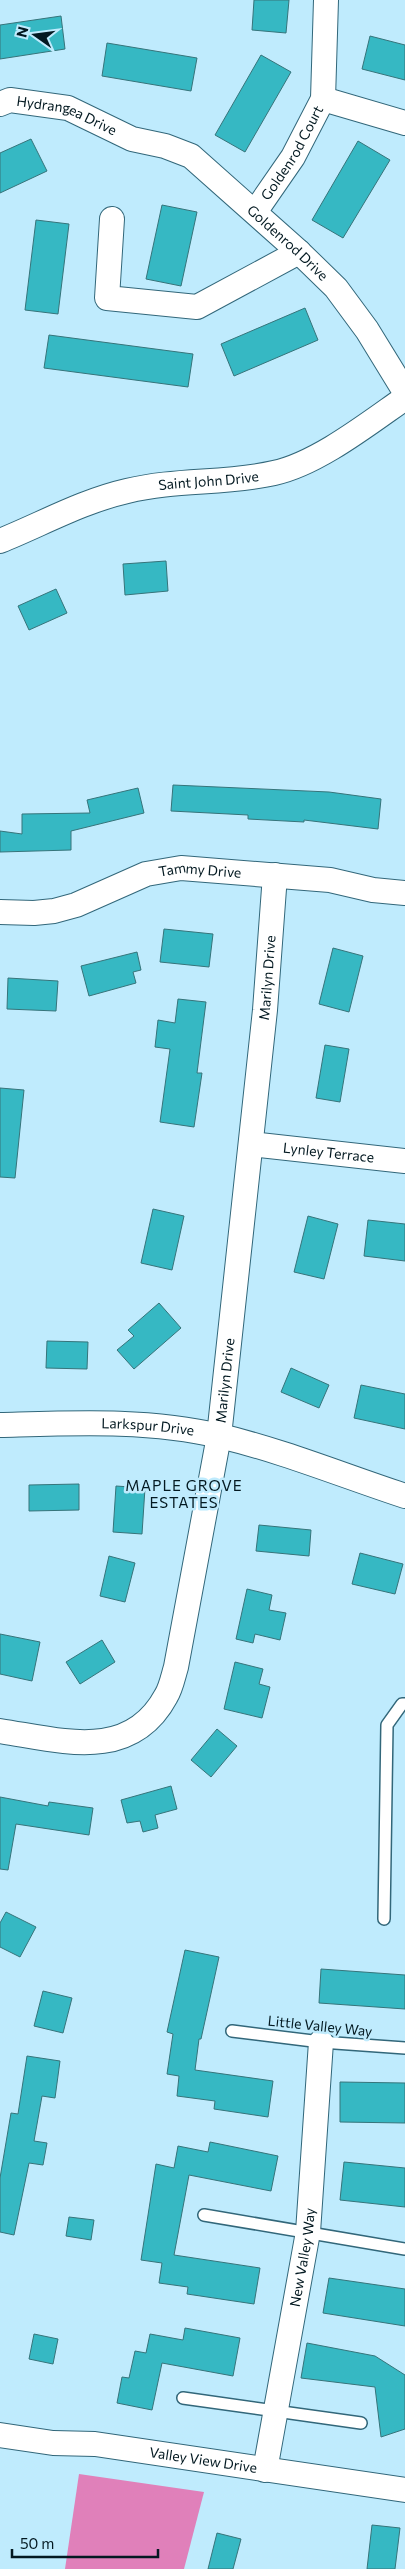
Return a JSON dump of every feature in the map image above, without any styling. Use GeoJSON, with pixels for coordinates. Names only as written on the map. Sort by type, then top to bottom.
{"type":"FeatureCollection","features":[{"type":"Feature","properties":{"kind":"street","name":"Goldenrod Court"},"geometry":{"type":"LineString","coordinates":[[255,212],[292,157],[323,98],[326,0]]}},
{"type":"Feature","properties":{"kind":"street"},"geometry":{"type":"LineString","coordinates":[[323,98],[405,123]]}},
{"type":"Feature","properties":{"kind":"street","name":"Hydrangea Drive"},"geometry":{"type":"LineString","coordinates":[[0,104],[10,100],[68,108],[132,139]]}},
{"type":"Feature","properties":{"kind":"street","name":"Goldenrod Drive"},"geometry":{"type":"LineString","coordinates":[[132,139],[165,146],[191,156],[299,252],[350,306],[405,392]]}},
{"type":"Feature","properties":{"kind":"street"},"geometry":{"type":"LineString","coordinates":[[112,219],[107,298],[197,307],[299,252]]}},
{"type":"Feature","properties":{"kind":"street","name":"Saint John Drive"},"geometry":{"type":"LineString","coordinates":[[0,541],[84,504],[126,491],[254,477],[288,469],[312,459],[405,398]]}},
{"type":"Feature","properties":{"kind":"street","name":"Tammy Drive"},"geometry":{"type":"LineString","coordinates":[[0,912],[34,913],[76,905],[120,884],[161,870],[181,868],[330,880],[373,890],[405,893]]}},
{"type":"Feature","properties":{"kind":"street","name":"Marilyn Drive"},"geometry":{"type":"LineString","coordinates":[[0,1731],[85,1744],[106,1742],[128,1734],[144,1724],[158,1709],[168,1694],[176,1667],[220,1436],[265,1010],[275,875]]}},
{"type":"Feature","properties":{"kind":"street","name":"Lynley Terrace"},"geometry":{"type":"LineString","coordinates":[[251,1144],[405,1161]]}},
{"type":"Feature","properties":{"kind":"street","name":"Larkspur Drive"},"geometry":{"type":"LineString","coordinates":[[0,1425],[100,1422],[148,1425],[220,1436],[405,1496]]}},
{"type":"Feature","properties":{"kind":"street","name":"New Valley Way"},"geometry":{"type":"LineString","coordinates":[[265,2470],[308,2232],[321,2042]]}},
{"type":"Feature","properties":{"kind":"street","name":"Valley View Drive"},"geometry":{"type":"LineString","coordinates":[[0,2434],[53,2443],[94,2444],[405,2490]]}},
{"type":"Feature","properties":{"kind":"lane"},"geometry":{"type":"LineString","coordinates":[[384,1919],[388,1725],[405,1704]]}},
{"type":"Feature","properties":{"kind":"lane","name":"Little Valley Way"},"geometry":{"type":"LineString","coordinates":[[232,2031],[321,2042],[405,2048]]}},
{"type":"Feature","properties":{"kind":"lane"},"geometry":{"type":"LineString","coordinates":[[204,2214],[405,2248]]}},
{"type":"Feature","properties":{"kind":"lane"},"geometry":{"type":"LineString","coordinates":[[183,2398],[361,2423]]}},
{"type":"Feature","properties":{"kind":"shaded area"},"geometry":{"type":"Polygon","coordinates":[[[79,2474],[204,2492],[184,2569],[65,2569],[79,2474]]]}},
{"type":"Feature","properties":{"kind":"building"},"geometry":{"type":"Polygon","coordinates":[[[254,0],[289,0],[286,33],[252,30],[254,0]]]}},
{"type":"Feature","properties":{"kind":"building"},"geometry":{"type":"Polygon","coordinates":[[[61,16],[65,49],[0,59],[0,25],[61,16]]]}},
{"type":"Feature","properties":{"kind":"building"},"geometry":{"type":"Polygon","coordinates":[[[370,36],[405,45],[405,80],[362,69],[370,36]]]}},
{"type":"Feature","properties":{"kind":"building"},"geometry":{"type":"Polygon","coordinates":[[[107,43],[197,58],[191,91],[102,76],[107,43]]]}},
{"type":"Feature","properties":{"kind":"building"},"geometry":{"type":"Polygon","coordinates":[[[261,55],[291,72],[245,152],[215,135],[261,55]]]}},
{"type":"Feature","properties":{"kind":"building"},"geometry":{"type":"Polygon","coordinates":[[[31,139],[47,171],[0,193],[0,153],[31,139]]]}},
{"type":"Feature","properties":{"kind":"building"},"geometry":{"type":"Polygon","coordinates":[[[358,141],[390,160],[343,238],[312,220],[358,141]]]}},
{"type":"Feature","properties":{"kind":"building"},"geometry":{"type":"Polygon","coordinates":[[[162,205],[197,212],[181,286],[146,279],[162,205]]]}},
{"type":"Feature","properties":{"kind":"building"},"geometry":{"type":"Polygon","coordinates":[[[36,220],[69,224],[58,314],[25,310],[36,220]]]}},
{"type":"Feature","properties":{"kind":"building"},"geometry":{"type":"Polygon","coordinates":[[[305,308],[318,340],[234,376],[221,344],[305,308]]]}},
{"type":"Feature","properties":{"kind":"building"},"geometry":{"type":"Polygon","coordinates":[[[49,335],[193,354],[188,387],[44,368],[49,335]]]}},
{"type":"Feature","properties":{"kind":"building"},"geometry":{"type":"Polygon","coordinates":[[[166,561],[168,591],[125,595],[123,564],[166,561]]]}},
{"type":"Feature","properties":{"kind":"building"},"geometry":{"type":"Polygon","coordinates":[[[56,589],[67,613],[29,630],[18,606],[56,589]]]}},
{"type":"Feature","properties":{"kind":"building"},"geometry":{"type":"Polygon","coordinates":[[[173,785],[329,792],[381,799],[378,829],[304,820],[304,822],[248,819],[248,815],[171,811],[173,785]]]}},
{"type":"Feature","properties":{"kind":"building"},"geometry":{"type":"Polygon","coordinates":[[[138,788],[144,813],[71,831],[71,850],[0,852],[0,831],[22,834],[22,814],[90,813],[87,800],[138,788]]]}},
{"type":"Feature","properties":{"kind":"building"},"geometry":{"type":"Polygon","coordinates":[[[164,929],[213,934],[209,967],[160,962],[164,929]]]}},
{"type":"Feature","properties":{"kind":"building"},"geometry":{"type":"Polygon","coordinates":[[[333,948],[363,956],[349,1012],[319,1004],[333,948]]]}},
{"type":"Feature","properties":{"kind":"building"},"geometry":{"type":"Polygon","coordinates":[[[137,952],[141,970],[133,972],[136,983],[89,996],[81,966],[137,952]]]}},
{"type":"Feature","properties":{"kind":"building"},"geometry":{"type":"Polygon","coordinates":[[[8,978],[58,981],[56,1011],[7,1009],[8,978]]]}},
{"type":"Feature","properties":{"kind":"building"},"geometry":{"type":"Polygon","coordinates":[[[178,999],[206,1002],[197,1073],[202,1073],[194,1127],[160,1122],[170,1049],[155,1047],[158,1020],[175,1023],[178,999]]]}},
{"type":"Feature","properties":{"kind":"building"},"geometry":{"type":"Polygon","coordinates":[[[325,1045],[349,1049],[340,1102],[316,1098],[325,1045]]]}},
{"type":"Feature","properties":{"kind":"building"},"geometry":{"type":"Polygon","coordinates":[[[0,1088],[24,1090],[15,1178],[0,1177],[0,1088]]]}},
{"type":"Feature","properties":{"kind":"building"},"geometry":{"type":"Polygon","coordinates":[[[153,1209],[184,1216],[172,1270],[141,1263],[153,1209]]]}},
{"type":"Feature","properties":{"kind":"building"},"geometry":{"type":"Polygon","coordinates":[[[308,1216],[338,1224],[324,1279],[294,1272],[308,1216]]]}},
{"type":"Feature","properties":{"kind":"building"},"geometry":{"type":"Polygon","coordinates":[[[368,1220],[405,1224],[405,1261],[364,1256],[368,1220]]]}},
{"type":"Feature","properties":{"kind":"building"},"geometry":{"type":"Polygon","coordinates":[[[159,1303],[181,1328],[134,1369],[117,1350],[134,1336],[128,1330],[159,1303]]]}},
{"type":"Feature","properties":{"kind":"building"},"geometry":{"type":"Polygon","coordinates":[[[47,1341],[88,1342],[87,1369],[46,1368],[47,1341]]]}},
{"type":"Feature","properties":{"kind":"building"},"geometry":{"type":"Polygon","coordinates":[[[291,1368],[329,1385],[319,1408],[281,1392],[291,1368]]]}},
{"type":"Feature","properties":{"kind":"building"},"geometry":{"type":"Polygon","coordinates":[[[361,1385],[405,1394],[405,1429],[354,1418],[361,1385]]]}},
{"type":"Feature","properties":{"kind":"building"},"geometry":{"type":"Polygon","coordinates":[[[79,1484],[79,1510],[29,1511],[29,1485],[79,1484]]]}},
{"type":"Feature","properties":{"kind":"building"},"geometry":{"type":"Polygon","coordinates":[[[116,1486],[145,1488],[142,1534],[113,1532],[116,1486]]]}},
{"type":"Feature","properties":{"kind":"building"},"geometry":{"type":"Polygon","coordinates":[[[259,1525],[311,1530],[309,1556],[256,1551],[259,1525]]]}},
{"type":"Feature","properties":{"kind":"building"},"geometry":{"type":"Polygon","coordinates":[[[360,1553],[403,1564],[395,1594],[352,1584],[360,1553]]]}},
{"type":"Feature","properties":{"kind":"building"},"geometry":{"type":"Polygon","coordinates":[[[109,1556],[135,1563],[125,1602],[100,1596],[109,1556]]]}},
{"type":"Feature","properties":{"kind":"building"},"geometry":{"type":"Polygon","coordinates":[[[247,1589],[272,1595],[269,1610],[286,1613],[280,1640],[255,1634],[253,1643],[236,1639],[247,1589]]]}},
{"type":"Feature","properties":{"kind":"building"},"geometry":{"type":"Polygon","coordinates":[[[0,1634],[40,1642],[32,1681],[0,1674],[0,1634]]]}},
{"type":"Feature","properties":{"kind":"building"},"geometry":{"type":"Polygon","coordinates":[[[102,1640],[115,1662],[80,1684],[66,1662],[102,1640]]]}},
{"type":"Feature","properties":{"kind":"building"},"geometry":{"type":"Polygon","coordinates":[[[235,1662],[263,1669],[259,1684],[270,1687],[262,1718],[224,1709],[235,1662]]]}},
{"type":"Feature","properties":{"kind":"building"},"geometry":{"type":"Polygon","coordinates":[[[217,1729],[237,1746],[211,1777],[191,1760],[217,1729]]]}},
{"type":"Feature","properties":{"kind":"building"},"geometry":{"type":"Polygon","coordinates":[[[171,1786],[177,1809],[155,1815],[158,1828],[143,1832],[140,1821],[127,1823],[121,1800],[171,1786]]]}},
{"type":"Feature","properties":{"kind":"building"},"geometry":{"type":"Polygon","coordinates":[[[0,1797],[48,1806],[49,1802],[93,1808],[89,1835],[16,1824],[8,1870],[0,1869],[0,1797]]]}},
{"type":"Feature","properties":{"kind":"building"},"geometry":{"type":"Polygon","coordinates":[[[6,1912],[36,1927],[20,1957],[0,1947],[0,1923],[6,1912]]]}},
{"type":"Feature","properties":{"kind":"building"},"geometry":{"type":"Polygon","coordinates":[[[185,1950],[219,1957],[201,2039],[199,2039],[195,2070],[273,2081],[268,2117],[214,2109],[215,2101],[177,2096],[179,2076],[167,2074],[173,2034],[167,2032],[185,1950]]]}},
{"type":"Feature","properties":{"kind":"building"},"geometry":{"type":"Polygon","coordinates":[[[321,1969],[405,1975],[405,2009],[319,2003],[321,1969]]]}},
{"type":"Feature","properties":{"kind":"building"},"geometry":{"type":"Polygon","coordinates":[[[43,1991],[72,1998],[63,2033],[34,2026],[43,1991]]]}},
{"type":"Feature","properties":{"kind":"building"},"geometry":{"type":"Polygon","coordinates":[[[27,2056],[60,2061],[55,2098],[42,2096],[34,2141],[47,2143],[43,2165],[29,2163],[14,2235],[0,2232],[0,2178],[11,2113],[18,2114],[27,2056]]]}},
{"type":"Feature","properties":{"kind":"building"},"geometry":{"type":"Polygon","coordinates":[[[340,2082],[405,2083],[405,2123],[340,2122],[340,2082]]]}},
{"type":"Feature","properties":{"kind":"building"},"geometry":{"type":"Polygon","coordinates":[[[210,2142],[278,2156],[271,2191],[189,2175],[174,2255],[260,2268],[254,2304],[187,2294],[188,2287],[159,2283],[162,2263],[141,2260],[156,2164],[174,2168],[178,2146],[208,2152],[210,2142]]]}},
{"type":"Feature","properties":{"kind":"building"},"geometry":{"type":"Polygon","coordinates":[[[344,2162],[405,2168],[405,2207],[340,2200],[344,2162]]]}},
{"type":"Feature","properties":{"kind":"building"},"geometry":{"type":"Polygon","coordinates":[[[69,2217],[94,2220],[91,2240],[66,2236],[69,2217]]]}},
{"type":"Feature","properties":{"kind":"building"},"geometry":{"type":"Polygon","coordinates":[[[329,2278],[405,2289],[405,2326],[323,2313],[329,2278]]]}},
{"type":"Feature","properties":{"kind":"building"},"geometry":{"type":"Polygon","coordinates":[[[185,2328],[240,2338],[233,2376],[162,2363],[152,2410],[117,2403],[122,2377],[129,2378],[135,2351],[146,2353],[150,2334],[183,2340],[185,2328]]]}},
{"type":"Feature","properties":{"kind":"building"},"geometry":{"type":"Polygon","coordinates":[[[34,2334],[58,2339],[53,2364],[29,2359],[34,2334]]]}},
{"type":"Feature","properties":{"kind":"building"},"geometry":{"type":"Polygon","coordinates":[[[307,2343],[375,2356],[405,2375],[405,2429],[381,2437],[375,2387],[301,2378],[307,2343]]]}},
{"type":"Feature","properties":{"kind":"building"},"geometry":{"type":"Polygon","coordinates":[[[372,2525],[400,2528],[395,2569],[367,2569],[372,2525]]]}},
{"type":"Feature","properties":{"kind":"building"},"geometry":{"type":"Polygon","coordinates":[[[217,2533],[241,2539],[233,2569],[208,2569],[217,2533]]]}},
{"type":"Feature","properties":{"kind":"district","name":"MAPLE GROVE ESTATES"},"geometry":{"type":"Point","coordinates":[184,1494]}}]}
